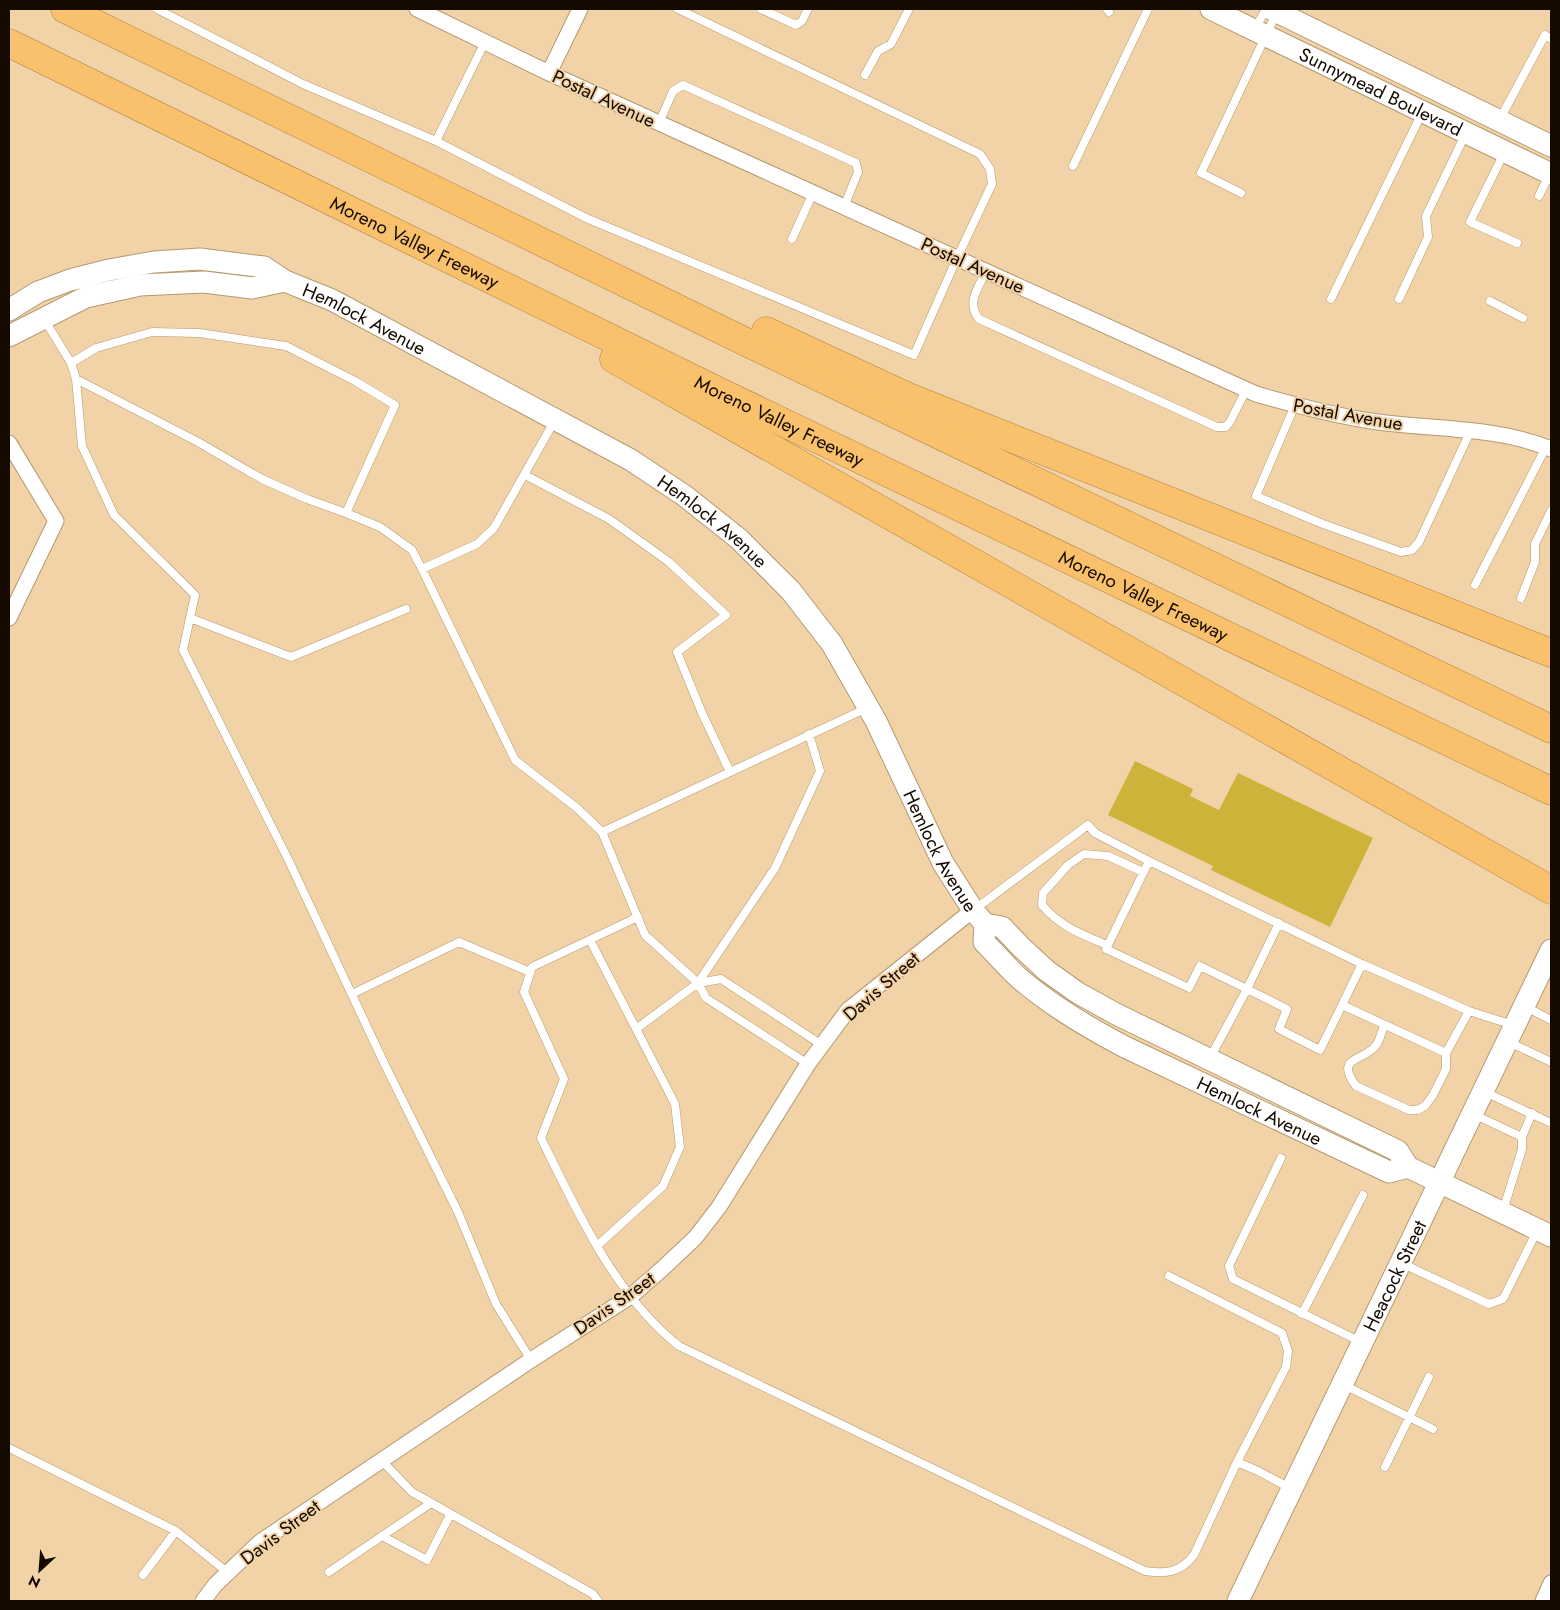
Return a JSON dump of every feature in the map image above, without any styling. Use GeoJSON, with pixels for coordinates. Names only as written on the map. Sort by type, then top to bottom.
{"type":"FeatureCollection","features":[{"type":"Feature","properties":{"kind":"highway"},"geometry":{"type":"LineString","coordinates":[[65,9],[748,343],[1551,729]]}},
{"type":"Feature","properties":{"kind":"highway","name":"Moreno Valley Freeway"},"geometry":{"type":"LineString","coordinates":[[9,44],[715,389],[1551,791]]}},
{"type":"Feature","properties":{"kind":"highway"},"geometry":{"type":"LineString","coordinates":[[394,170],[750,324],[906,396],[1551,653]]}},
{"type":"Feature","properties":{"kind":"highway"},"geometry":{"type":"LineString","coordinates":[[369,220],[1551,890]]}},
{"type":"Feature","properties":{"kind":"street","name":"Postal Avenue"},"geometry":{"type":"LineString","coordinates":[[417,9],[659,123],[1246,390],[1296,406],[1371,421],[1491,434],[1548,448]]}},
{"type":"Feature","properties":{"kind":"street"},"geometry":{"type":"LineString","coordinates":[[549,72],[580,9]]}},
{"type":"Feature","properties":{"kind":"street","name":"Sunnymead Boulevard"},"geometry":{"type":"LineString","coordinates":[[1212,9],[1550,174]]}},
{"type":"Feature","properties":{"kind":"street","name":"Sunnymead Boulevard"},"geometry":{"type":"LineString","coordinates":[[1271,10],[1551,146]]}},
{"type":"Feature","properties":{"kind":"street","name":"Hemlock Avenue"},"geometry":{"type":"LineString","coordinates":[[9,310],[38,292],[70,280],[109,270],[154,262],[200,259],[264,268],[286,281],[332,300],[631,460],[685,496],[739,539],[791,591],[826,636],[868,707],[943,863],[979,917],[984,942],[1018,977],[1087,1027],[1142,1055],[1389,1172],[1408,1167]]}},
{"type":"Feature","properties":{"kind":"street","name":"Hemlock Avenue"},"geometry":{"type":"LineString","coordinates":[[9,336],[86,297],[140,285],[204,282],[252,288],[286,281]]}},
{"type":"Feature","properties":{"kind":"street"},"geometry":{"type":"LineString","coordinates":[[9,442],[56,521],[9,618]]}},
{"type":"Feature","properties":{"kind":"street","name":"Hemlock Avenue"},"geometry":{"type":"LineString","coordinates":[[979,917],[1002,927],[1047,971],[1078,993],[1209,1060],[1398,1151],[1408,1167],[1544,1233]]}},
{"type":"Feature","properties":{"kind":"street","name":"Davis Street"},"geometry":{"type":"LineString","coordinates":[[203,1601],[215,1584],[260,1542],[531,1360],[631,1296],[694,1238],[719,1207],[808,1064],[848,1010],[979,917]]}},
{"type":"Feature","properties":{"kind":"street","name":"Heacock Street"},"geometry":{"type":"LineString","coordinates":[[1238,1601],[1550,954]]}},
{"type":"Feature","properties":{"kind":"street"},"geometry":{"type":"LineString","coordinates":[[1543,1601],[1551,1583]]}},
{"type":"Feature","properties":{"kind":"lane"},"geometry":{"type":"LineString","coordinates":[[157,9],[303,84],[436,140],[586,218],[914,355],[992,184],[990,169],[980,154],[678,9]]}},
{"type":"Feature","properties":{"kind":"lane"},"geometry":{"type":"LineString","coordinates":[[761,9],[796,26],[802,21],[808,9]]}},
{"type":"Feature","properties":{"kind":"lane"},"geometry":{"type":"LineString","coordinates":[[865,75],[878,51],[891,44],[909,9]]}},
{"type":"Feature","properties":{"kind":"lane"},"geometry":{"type":"LineString","coordinates":[[1073,166],[1148,9]]}},
{"type":"Feature","properties":{"kind":"lane"},"geometry":{"type":"LineString","coordinates":[[1241,193],[1201,173],[1271,10]]}},
{"type":"Feature","properties":{"kind":"lane"},"geometry":{"type":"LineString","coordinates":[[1261,33],[1271,10]]}},
{"type":"Feature","properties":{"kind":"lane"},"geometry":{"type":"LineString","coordinates":[[1499,121],[1544,35],[1551,39]]}},
{"type":"Feature","properties":{"kind":"lane"},"geometry":{"type":"LineString","coordinates":[[436,140],[485,42]]}},
{"type":"Feature","properties":{"kind":"lane"},"geometry":{"type":"LineString","coordinates":[[659,123],[673,90],[683,85],[856,163],[858,172],[844,207]]}},
{"type":"Feature","properties":{"kind":"lane"},"geometry":{"type":"LineString","coordinates":[[1331,299],[1423,112]]}},
{"type":"Feature","properties":{"kind":"lane"},"geometry":{"type":"LineString","coordinates":[[1399,299],[1428,238],[1426,216],[1466,133]]}},
{"type":"Feature","properties":{"kind":"lane"},"geometry":{"type":"LineString","coordinates":[[1505,152],[1470,222],[1517,243]]}},
{"type":"Feature","properties":{"kind":"lane"},"geometry":{"type":"LineString","coordinates":[[1539,196],[1550,174]]}},
{"type":"Feature","properties":{"kind":"lane"},"geometry":{"type":"LineString","coordinates":[[792,239],[813,193]]}},
{"type":"Feature","properties":{"kind":"lane"},"geometry":{"type":"LineString","coordinates":[[986,271],[972,302],[973,311],[979,319],[1217,427],[1226,427],[1232,420],[1246,390]]}},
{"type":"Feature","properties":{"kind":"lane"},"geometry":{"type":"LineString","coordinates":[[1490,301],[1522,318]]}},
{"type":"Feature","properties":{"kind":"lane"},"geometry":{"type":"LineString","coordinates":[[43,318],[71,363],[76,379],[82,446],[114,515],[195,595],[183,650],[288,859],[458,1212],[496,1304],[531,1360]]}},
{"type":"Feature","properties":{"kind":"lane"},"geometry":{"type":"LineString","coordinates":[[71,363],[96,348],[152,332],[199,333],[286,346],[355,381],[395,405],[346,513]]}},
{"type":"Feature","properties":{"kind":"lane"},"geometry":{"type":"LineString","coordinates":[[76,379],[198,442],[262,479],[306,499],[380,527],[412,550],[515,760],[577,808],[602,832],[645,935],[698,983],[706,998],[808,1064]]}},
{"type":"Feature","properties":{"kind":"lane"},"geometry":{"type":"LineString","coordinates":[[1296,406],[1256,496],[1323,524],[1401,552],[1412,550],[1418,542],[1470,432]]}},
{"type":"Feature","properties":{"kind":"lane"},"geometry":{"type":"LineString","coordinates":[[422,569],[477,544],[494,528],[555,420]]}},
{"type":"Feature","properties":{"kind":"lane"},"geometry":{"type":"LineString","coordinates":[[1474,585],[1548,448]]}},
{"type":"Feature","properties":{"kind":"lane"},"geometry":{"type":"LineString","coordinates":[[525,475],[609,519],[669,562],[726,615],[676,652],[730,772]]}},
{"type":"Feature","properties":{"kind":"lane"},"geometry":{"type":"LineString","coordinates":[[1521,598],[1534,562],[1535,544],[1551,511]]}},
{"type":"Feature","properties":{"kind":"lane"},"geometry":{"type":"LineString","coordinates":[[190,618],[291,657],[406,610]]}},
{"type":"Feature","properties":{"kind":"lane"},"geometry":{"type":"LineString","coordinates":[[602,832],[868,707]]}},
{"type":"Feature","properties":{"kind":"lane"},"geometry":{"type":"LineString","coordinates":[[636,1029],[698,983],[775,868],[820,771],[809,734]]}},
{"type":"Feature","properties":{"kind":"lane"},"geometry":{"type":"LineString","coordinates":[[979,917],[1088,825],[1095,833],[1149,862],[1362,964],[1469,1011],[1511,1034],[1551,1062]]}},
{"type":"Feature","properties":{"kind":"lane"},"geometry":{"type":"LineString","coordinates":[[1108,945],[1073,930],[1051,917],[1042,905],[1043,893],[1068,865],[1084,854],[1108,856],[1143,872]]}},
{"type":"Feature","properties":{"kind":"lane"},"geometry":{"type":"LineString","coordinates":[[1149,862],[1106,949],[1188,988],[1200,966],[1247,988],[1287,1009],[1279,1029],[1320,1050],[1362,964]]}},
{"type":"Feature","properties":{"kind":"lane"},"geometry":{"type":"LineString","coordinates":[[638,917],[532,968],[524,992],[564,1079],[541,1138],[585,1227],[631,1296],[650,1320],[679,1346],[1145,1571],[1162,1574],[1187,1564],[1194,1555],[1237,1462],[1286,1366],[1288,1351],[1282,1333],[1169,1276]]}},
{"type":"Feature","properties":{"kind":"lane"},"geometry":{"type":"LineString","coordinates":[[1209,1060],[1279,924]]}},
{"type":"Feature","properties":{"kind":"lane"},"geometry":{"type":"LineString","coordinates":[[590,940],[675,1104],[680,1147],[664,1186],[598,1246]]}},
{"type":"Feature","properties":{"kind":"lane"},"geometry":{"type":"LineString","coordinates":[[352,994],[459,942],[530,972]]}},
{"type":"Feature","properties":{"kind":"lane"},"geometry":{"type":"LineString","coordinates":[[698,983],[721,979],[822,1045]]}},
{"type":"Feature","properties":{"kind":"lane"},"geometry":{"type":"LineString","coordinates":[[1342,1006],[1446,1053]]}},
{"type":"Feature","properties":{"kind":"lane"},"geometry":{"type":"LineString","coordinates":[[1524,1007],[1551,1020]]}},
{"type":"Feature","properties":{"kind":"lane"},"geometry":{"type":"LineString","coordinates":[[1384,1026],[1377,1045],[1350,1062],[1348,1069],[1350,1079],[1356,1086],[1373,1094],[1409,1110],[1418,1110],[1426,1105],[1433,1094],[1446,1068],[1446,1053],[1469,1011]]}},
{"type":"Feature","properties":{"kind":"lane"},"geometry":{"type":"LineString","coordinates":[[1484,1091],[1551,1123]]}},
{"type":"Feature","properties":{"kind":"lane"},"geometry":{"type":"LineString","coordinates":[[1503,1213],[1522,1149],[1522,1137],[1532,1113]]}},
{"type":"Feature","properties":{"kind":"lane"},"geometry":{"type":"LineString","coordinates":[[1473,1114],[1522,1137]]}},
{"type":"Feature","properties":{"kind":"lane"},"geometry":{"type":"LineString","coordinates":[[1281,1158],[1229,1266],[1233,1279],[1363,1343]]}},
{"type":"Feature","properties":{"kind":"lane"},"geometry":{"type":"LineString","coordinates":[[1302,1314],[1363,1195]]}},
{"type":"Feature","properties":{"kind":"lane"},"geometry":{"type":"LineString","coordinates":[[1401,1263],[1489,1304],[1503,1299],[1544,1233]]}},
{"type":"Feature","properties":{"kind":"lane"},"geometry":{"type":"LineString","coordinates":[[1386,1467],[1429,1377]]}},
{"type":"Feature","properties":{"kind":"lane"},"geometry":{"type":"LineString","coordinates":[[1342,1384],[1433,1429]]}},
{"type":"Feature","properties":{"kind":"lane"},"geometry":{"type":"LineString","coordinates":[[9,1448],[176,1531],[228,1572]]}},
{"type":"Feature","properties":{"kind":"lane"},"geometry":{"type":"LineString","coordinates":[[382,1460],[412,1492],[593,1594],[598,1601]]}},
{"type":"Feature","properties":{"kind":"lane"},"geometry":{"type":"LineString","coordinates":[[1237,1462],[1292,1489]]}},
{"type":"Feature","properties":{"kind":"lane"},"geometry":{"type":"LineString","coordinates":[[330,1572],[431,1504]]}},
{"type":"Feature","properties":{"kind":"lane"},"geometry":{"type":"LineString","coordinates":[[382,1536],[427,1560],[450,1515]]}},
{"type":"Feature","properties":{"kind":"lane"},"geometry":{"type":"LineString","coordinates":[[143,1575],[176,1531]]}},
{"type":"Feature","properties":{"kind":"building"},"geometry":{"type":"Polygon","coordinates":[[[1135,761],[1193,789],[1190,796],[1219,810],[1238,773],[1373,838],[1330,927],[1211,870],[1213,866],[1108,815],[1135,761]]]}}]}
